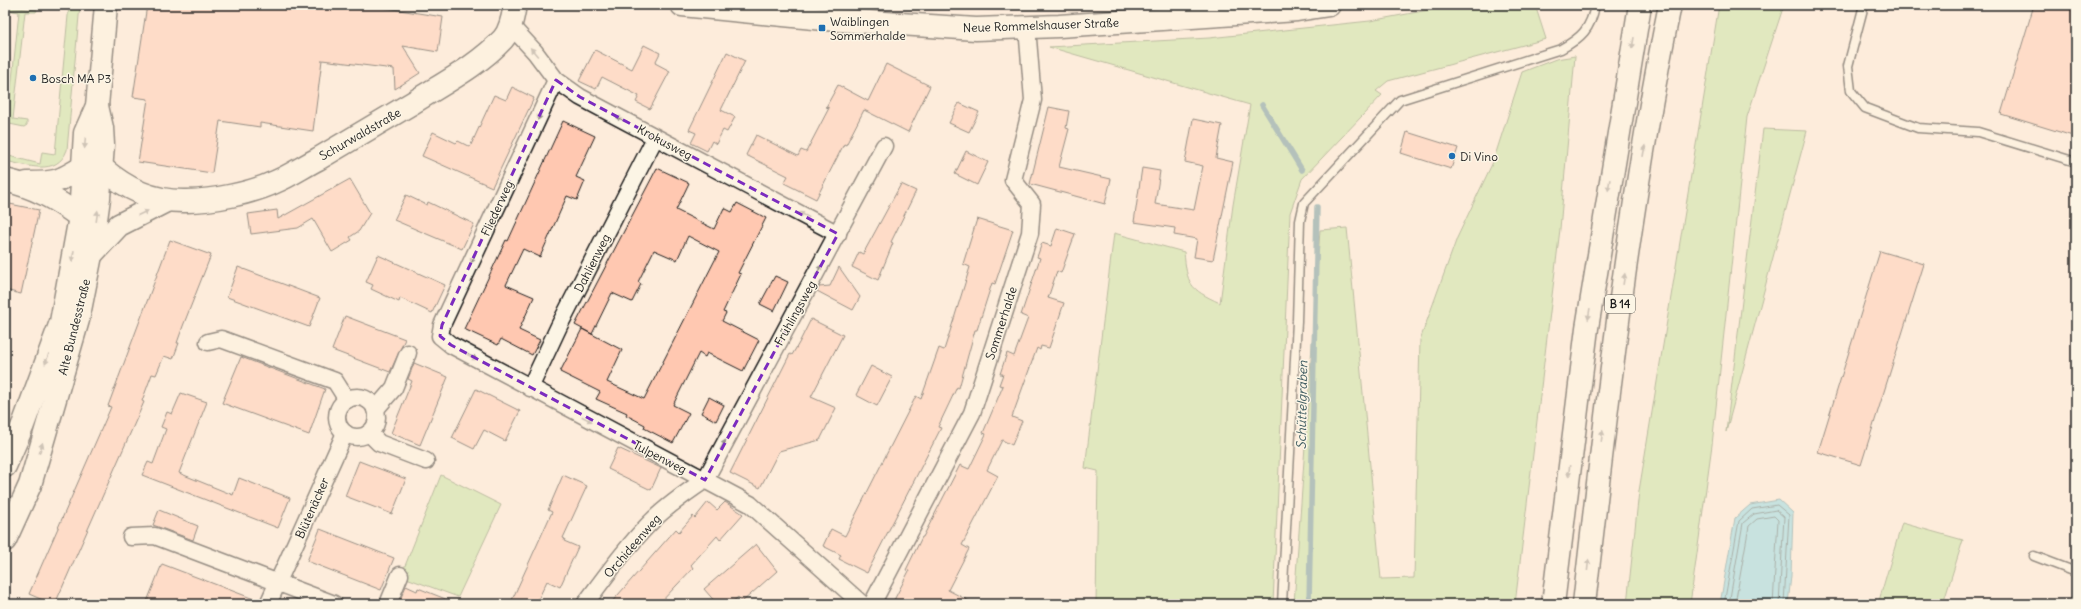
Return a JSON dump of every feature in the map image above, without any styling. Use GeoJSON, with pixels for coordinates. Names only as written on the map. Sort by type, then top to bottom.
{"type":"FeatureCollection","features":[{"type":"Feature","properties":{"kind":"main road","name":"Alte Bundesstraße"},"geometry":{"type":"LineString","coordinates":[[5,540],[30,485],[78,320],[91,254],[92,167],[85,133],[97,106],[106,5]]}},
{"type":"Feature","properties":{"kind":"main road","name":"Neue Rommelshauser Straße"},"geometry":{"type":"LineString","coordinates":[[682,5],[824,19],[976,29],[1027,28],[1289,10],[1329,5]]}},
{"type":"Feature","properties":{"kind":"main road","name":"B 14"},"geometry":{"type":"LineString","coordinates":[[1553,604],[1587,328],[1622,106],[1640,5]]}},
{"type":"Feature","properties":{"kind":"main road","name":"B 14"},"geometry":{"type":"LineString","coordinates":[[1584,604],[1606,402],[1637,189],[1670,5]]}},
{"type":"Feature","properties":{"kind":"main road","name":"Schurwaldstraße"},"geometry":{"type":"LineString","coordinates":[[92,167],[136,191],[166,200],[188,201],[253,190],[275,182],[380,123],[487,54],[504,38],[513,15]]}},
{"type":"Feature","properties":{"kind":"main road","name":"Alte Bundesstraße"},"geometry":{"type":"LineString","coordinates":[[5,466],[23,425],[61,322],[80,217],[92,167]]}},
{"type":"Feature","properties":{"kind":"main road"},"geometry":{"type":"LineString","coordinates":[[12,181],[51,183],[62,180],[92,167]]}},
{"type":"Feature","properties":{"kind":"main road"},"geometry":{"type":"LineString","coordinates":[[12,181],[54,198],[80,217]]}},
{"type":"Feature","properties":{"kind":"main road"},"geometry":{"type":"LineString","coordinates":[[91,254],[119,225],[166,200]]}},
{"type":"Feature","properties":{"kind":"street","name":"Krokusweg"},"geometry":{"type":"LineString","coordinates":[[513,15],[535,52],[556,80],[580,97],[838,234]]}},
{"type":"Feature","properties":{"kind":"street","name":"Sommerhalde"},"geometry":{"type":"LineString","coordinates":[[872,604],[972,413],[1030,233],[1032,204],[1012,180],[1033,100],[1027,28]]}},
{"type":"Feature","properties":{"kind":"street","name":"Fliederweg"},"geometry":{"type":"LineString","coordinates":[[440,336],[442,325],[556,80]]}},
{"type":"Feature","properties":{"kind":"street","name":"Dahlienweg"},"geometry":{"type":"LineString","coordinates":[[532,385],[559,326],[656,138]]}},
{"type":"Feature","properties":{"kind":"street","name":"Frühlingsweg"},"geometry":{"type":"LineString","coordinates":[[704,480],[838,234],[884,146]]}},
{"type":"Feature","properties":{"kind":"street","name":"Tulpenweg"},"geometry":{"type":"LineString","coordinates":[[440,336],[451,346],[532,385],[750,504],[862,604]]}},
{"type":"Feature","properties":{"kind":"street"},"geometry":{"type":"LineString","coordinates":[[208,342],[221,339],[335,381],[347,400]]}},
{"type":"Feature","properties":{"kind":"street"},"geometry":{"type":"LineString","coordinates":[[375,410],[394,388],[408,353]]}},
{"type":"Feature","properties":{"kind":"street"},"geometry":{"type":"LineString","coordinates":[[358,397],[363,398],[372,405],[375,410],[376,422],[369,433],[357,437],[345,433],[340,428],[337,416],[342,404],[347,400],[358,397]]}},
{"type":"Feature","properties":{"kind":"street","name":"Blütenäcker"},"geometry":{"type":"LineString","coordinates":[[268,604],[345,433]]}},
{"type":"Feature","properties":{"kind":"street"},"geometry":{"type":"LineString","coordinates":[[369,433],[380,443],[426,461]]}},
{"type":"Feature","properties":{"kind":"street","name":"Orchideenweg"},"geometry":{"type":"LineString","coordinates":[[585,604],[607,573],[646,527],[677,499],[704,480]]}},
{"type":"Feature","properties":{"kind":"street"},"geometry":{"type":"LineString","coordinates":[[131,537],[155,536],[334,604]]}},
{"type":"Feature","properties":{"kind":"street"},"geometry":{"type":"LineString","coordinates":[[388,604],[400,574]]}},
{"type":"Feature","properties":{"kind":"lane"},"geometry":{"type":"LineString","coordinates":[[1282,604],[1297,321],[1300,221],[1304,202],[1400,100],[1561,49],[1580,38],[1592,19],[1595,5]]}},
{"type":"Feature","properties":{"kind":"lane"},"geometry":{"type":"LineString","coordinates":[[1864,5],[1848,66],[1851,91],[1865,108],[1918,128],[1978,132],[2076,162]]}},
{"type":"Feature","properties":{"kind":"lane"},"geometry":{"type":"LineString","coordinates":[[2034,556],[2076,572]]}},
{"type":"Feature","properties":{"kind":"highlighted area"},"geometry":{"type":"Polygon","coordinates":[[[556,80],[580,97],[838,234],[705,480],[451,345],[440,336],[442,325],[556,80]]]}},
{"type":"Feature","properties":{"kind":"green space"},"geometry":{"type":"Polygon","coordinates":[[[69,5],[80,5],[67,150],[56,164],[49,166],[40,167],[5,161],[5,155],[40,164],[42,152],[55,154],[69,5]]]}},
{"type":"Feature","properties":{"kind":"green space"},"geometry":{"type":"Polygon","coordinates":[[[1455,5],[1535,5],[1546,39],[1388,81],[1376,91],[1382,95],[1302,179],[1290,213],[1273,604],[1096,604],[1098,471],[1085,468],[1114,233],[1184,252],[1187,272],[1192,284],[1202,294],[1220,303],[1233,205],[1250,105],[1049,47],[1209,38],[1370,21],[1455,5]]]}},
{"type":"Feature","properties":{"kind":"green space"},"geometry":{"type":"Polygon","coordinates":[[[1719,5],[1784,5],[1747,117],[1712,445],[1690,604],[1627,604],[1639,491],[1719,5]]]}},
{"type":"Feature","properties":{"kind":"green space"},"geometry":{"type":"Polygon","coordinates":[[[8,7],[37,10],[36,12],[25,12],[13,119],[27,121],[27,125],[24,127],[5,123],[5,118],[8,118],[19,12],[7,10],[8,7]]]}},
{"type":"Feature","properties":{"kind":"green space"},"geometry":{"type":"Polygon","coordinates":[[[1575,56],[1560,229],[1515,604],[1294,604],[1320,230],[1347,228],[1381,579],[1414,578],[1420,340],[1457,238],[1493,162],[1522,72],[1556,59],[1575,56]]]}},
{"type":"Feature","properties":{"kind":"green space"},"geometry":{"type":"Polygon","coordinates":[[[1763,129],[1807,131],[1726,432],[1763,129]]]}},
{"type":"Feature","properties":{"kind":"green space"},"geometry":{"type":"Polygon","coordinates":[[[441,475],[501,505],[458,597],[401,576],[441,475]]]}},
{"type":"Feature","properties":{"kind":"green space"},"geometry":{"type":"Polygon","coordinates":[[[1902,523],[1963,540],[1943,604],[1878,604],[1902,523]]]}},
{"type":"Feature","properties":{"kind":"water"},"geometry":{"type":"Polygon","coordinates":[[[1779,500],[1793,513],[1791,576],[1788,604],[1720,604],[1735,518],[1750,505],[1779,500]]]}},
{"type":"Feature","properties":{"kind":"building"},"geometry":{"type":"Polygon","coordinates":[[[147,5],[259,5],[296,10],[297,5],[368,5],[443,17],[438,52],[403,46],[420,73],[395,89],[394,69],[322,60],[313,131],[260,123],[260,127],[220,121],[212,173],[138,162],[148,99],[133,97],[147,5]]]}},
{"type":"Feature","properties":{"kind":"building"},"geometry":{"type":"Polygon","coordinates":[[[2034,5],[2076,5],[2076,137],[2001,114],[2034,5]]]}},
{"type":"Feature","properties":{"kind":"building"},"geometry":{"type":"Polygon","coordinates":[[[644,45],[660,53],[655,63],[670,71],[650,109],[636,102],[639,96],[602,77],[596,89],[579,81],[595,50],[632,69],[644,45]]]}},
{"type":"Feature","properties":{"kind":"building"},"geometry":{"type":"Polygon","coordinates":[[[727,52],[745,61],[721,110],[735,117],[727,132],[723,130],[716,144],[712,141],[707,151],[691,143],[696,133],[689,130],[727,52]]]}},
{"type":"Feature","properties":{"kind":"building"},"geometry":{"type":"Polygon","coordinates":[[[886,64],[930,86],[908,132],[864,110],[846,145],[844,144],[816,199],[784,183],[788,176],[746,155],[756,135],[798,156],[801,150],[806,152],[829,108],[826,107],[838,85],[868,101],[886,64]]]}},
{"type":"Feature","properties":{"kind":"building"},"geometry":{"type":"Polygon","coordinates":[[[512,87],[534,98],[492,187],[422,156],[433,132],[456,143],[458,141],[470,147],[494,95],[506,100],[512,87]]]}},
{"type":"Feature","properties":{"kind":"building"},"geometry":{"type":"Polygon","coordinates":[[[959,103],[979,112],[969,132],[949,123],[959,103]]]}},
{"type":"Feature","properties":{"kind":"building"},"geometry":{"type":"Polygon","coordinates":[[[1049,107],[1069,111],[1066,128],[1069,129],[1059,167],[1111,179],[1105,204],[1030,184],[1049,107]]]}},
{"type":"Feature","properties":{"kind":"building"},"geometry":{"type":"Polygon","coordinates":[[[1193,119],[1222,125],[1216,158],[1233,162],[1213,260],[1194,257],[1197,239],[1174,235],[1175,228],[1134,222],[1142,168],[1160,171],[1155,204],[1194,210],[1203,166],[1185,162],[1193,119]]]}},
{"type":"Feature","properties":{"kind":"building"},"geometry":{"type":"Polygon","coordinates":[[[563,121],[595,136],[576,177],[585,181],[577,200],[567,196],[540,257],[523,249],[506,285],[534,297],[519,330],[540,340],[532,355],[501,339],[498,345],[464,329],[506,240],[508,241],[563,121]]]}},
{"type":"Feature","properties":{"kind":"building"},"geometry":{"type":"Polygon","coordinates":[[[1407,132],[1458,148],[1451,169],[1401,153],[1407,132]]]}},
{"type":"Feature","properties":{"kind":"building"},"geometry":{"type":"Polygon","coordinates":[[[966,151],[988,162],[977,185],[955,174],[966,151]]]}},
{"type":"Feature","properties":{"kind":"building"},"geometry":{"type":"Polygon","coordinates":[[[657,168],[689,183],[676,210],[714,229],[724,208],[732,212],[737,203],[766,218],[738,273],[741,274],[723,312],[726,313],[722,321],[759,340],[743,371],[707,353],[705,357],[699,353],[673,405],[689,413],[673,443],[644,428],[645,425],[626,415],[627,413],[596,399],[600,392],[560,372],[582,329],[622,350],[607,382],[644,399],[719,252],[688,236],[677,260],[654,250],[638,282],[641,284],[632,302],[612,293],[592,334],[575,325],[657,168]]]}},
{"type":"Feature","properties":{"kind":"building"},"geometry":{"type":"Polygon","coordinates":[[[350,179],[370,213],[359,231],[350,237],[352,240],[332,252],[313,219],[298,228],[251,234],[248,214],[277,210],[278,219],[350,179]]]}},
{"type":"Feature","properties":{"kind":"building"},"geometry":{"type":"Polygon","coordinates":[[[901,184],[916,191],[891,242],[893,243],[878,280],[852,267],[859,252],[863,254],[901,184]]]}},
{"type":"Feature","properties":{"kind":"building"},"geometry":{"type":"Polygon","coordinates":[[[406,195],[427,205],[428,202],[474,224],[462,249],[394,220],[406,195]]]}},
{"type":"Feature","properties":{"kind":"building"},"geometry":{"type":"Polygon","coordinates":[[[5,203],[39,210],[21,294],[5,290],[5,203]]]}},
{"type":"Feature","properties":{"kind":"building"},"geometry":{"type":"Polygon","coordinates":[[[977,219],[1013,230],[995,284],[992,283],[977,330],[975,330],[959,388],[957,387],[938,427],[941,428],[867,573],[839,559],[841,555],[823,546],[831,529],[845,536],[916,396],[921,399],[939,348],[944,350],[953,322],[970,267],[963,264],[977,219]]]}},
{"type":"Feature","properties":{"kind":"building"},"geometry":{"type":"Polygon","coordinates":[[[1057,228],[1075,234],[1061,273],[1057,271],[1048,298],[1064,303],[1049,348],[1041,346],[1040,350],[1037,348],[1012,417],[1022,421],[1012,445],[1002,440],[987,470],[998,476],[962,545],[969,549],[948,590],[975,604],[892,604],[909,571],[906,570],[922,537],[960,465],[969,469],[986,434],[983,433],[1003,386],[999,385],[1003,374],[1000,374],[1007,353],[1014,356],[1028,318],[1021,315],[1040,258],[1037,257],[1042,243],[1051,246],[1057,228]]]}},
{"type":"Feature","properties":{"kind":"building"},"geometry":{"type":"Polygon","coordinates":[[[170,240],[211,255],[183,326],[173,359],[164,356],[156,375],[152,374],[142,401],[144,402],[55,604],[52,604],[29,594],[111,407],[108,406],[170,240]]]}},
{"type":"Feature","properties":{"kind":"building"},"geometry":{"type":"Polygon","coordinates":[[[1880,251],[1924,264],[1861,465],[1818,452],[1880,251]]]}},
{"type":"Feature","properties":{"kind":"building"},"geometry":{"type":"Polygon","coordinates":[[[378,255],[445,285],[432,313],[400,298],[399,302],[371,289],[373,285],[366,282],[378,255]]]}},
{"type":"Feature","properties":{"kind":"building"},"geometry":{"type":"Polygon","coordinates":[[[238,267],[320,298],[309,327],[227,297],[238,267]]]}},
{"type":"Feature","properties":{"kind":"building"},"geometry":{"type":"Polygon","coordinates":[[[839,267],[860,297],[853,310],[817,291],[819,287],[830,286],[839,267]]]}},
{"type":"Feature","properties":{"kind":"building"},"geometry":{"type":"Polygon","coordinates":[[[775,276],[788,282],[774,311],[760,304],[775,276]]]}},
{"type":"Feature","properties":{"kind":"building"},"geometry":{"type":"Polygon","coordinates":[[[345,316],[405,339],[390,372],[332,350],[345,316]]]}},
{"type":"Feature","properties":{"kind":"building"},"geometry":{"type":"Polygon","coordinates":[[[811,319],[843,335],[811,397],[836,408],[820,440],[779,451],[760,488],[730,473],[790,354],[792,355],[811,319]]]}},
{"type":"Feature","properties":{"kind":"building"},"geometry":{"type":"Polygon","coordinates":[[[241,357],[325,389],[309,435],[222,403],[241,357]]]}},
{"type":"Feature","properties":{"kind":"building"},"geometry":{"type":"Polygon","coordinates":[[[414,363],[448,377],[420,445],[391,433],[412,381],[408,379],[414,363]]]}},
{"type":"Feature","properties":{"kind":"building"},"geometry":{"type":"Polygon","coordinates":[[[871,366],[892,377],[877,406],[856,395],[871,366]]]}},
{"type":"Feature","properties":{"kind":"building"},"geometry":{"type":"Polygon","coordinates":[[[476,389],[520,411],[505,441],[484,430],[474,449],[452,438],[476,389]]]}},
{"type":"Feature","properties":{"kind":"building"},"geometry":{"type":"Polygon","coordinates":[[[181,393],[207,402],[179,473],[233,495],[239,478],[290,498],[278,528],[142,475],[148,462],[153,464],[166,429],[161,427],[167,412],[172,414],[181,393]]]}},
{"type":"Feature","properties":{"kind":"building"},"geometry":{"type":"Polygon","coordinates":[[[709,397],[724,405],[716,421],[701,413],[709,397]]]}},
{"type":"Feature","properties":{"kind":"building"},"geometry":{"type":"Polygon","coordinates":[[[618,448],[661,468],[651,490],[608,469],[618,448]]]}},
{"type":"Feature","properties":{"kind":"building"},"geometry":{"type":"Polygon","coordinates":[[[359,461],[406,479],[392,514],[345,496],[359,461]]]}},
{"type":"Feature","properties":{"kind":"building"},"geometry":{"type":"Polygon","coordinates":[[[563,475],[587,486],[563,538],[565,539],[564,541],[578,547],[560,587],[547,581],[536,604],[521,604],[512,600],[552,512],[548,510],[563,475]]]}},
{"type":"Feature","properties":{"kind":"building"},"geometry":{"type":"Polygon","coordinates":[[[708,502],[717,510],[725,502],[743,514],[720,540],[717,536],[691,565],[693,568],[659,604],[610,604],[676,529],[679,532],[693,516],[695,518],[708,502]]]}},
{"type":"Feature","properties":{"kind":"building"},"geometry":{"type":"Polygon","coordinates":[[[159,510],[198,526],[193,540],[153,525],[159,510]]]}},
{"type":"Feature","properties":{"kind":"building"},"geometry":{"type":"Polygon","coordinates":[[[320,529],[394,558],[381,590],[307,561],[320,529]]]}},
{"type":"Feature","properties":{"kind":"building"},"geometry":{"type":"Polygon","coordinates":[[[756,544],[777,571],[742,602],[738,597],[730,604],[717,604],[704,589],[756,544]]]}},
{"type":"Feature","properties":{"kind":"building"},"geometry":{"type":"Polygon","coordinates":[[[162,564],[259,601],[259,604],[146,604],[162,564]]]}},
{"type":"Feature","properties":{"kind":"building"},"geometry":{"type":"Polygon","coordinates":[[[406,586],[417,591],[418,588],[458,604],[398,604],[406,586]]]}},
{"type":"Feature","properties":{"kind":"waterway"},"geometry":{"type":"LineString","coordinates":[[1262,105],[1302,170]]}},
{"type":"Feature","properties":{"kind":"waterway","name":"Schüttelgraben"},"geometry":{"type":"LineString","coordinates":[[1309,604],[1317,207]]}},
{"type":"Feature","properties":{"kind":"place","name":"Waiblingen Sommerhalde"},"geometry":{"type":"Point","coordinates":[822,28]}},
{"type":"Feature","properties":{"kind":"place","name":"Bosch MA P3"},"geometry":{"type":"Point","coordinates":[33,78]}},
{"type":"Feature","properties":{"kind":"place","name":"Di Vino"},"geometry":{"type":"Point","coordinates":[1452,156]}}]}
